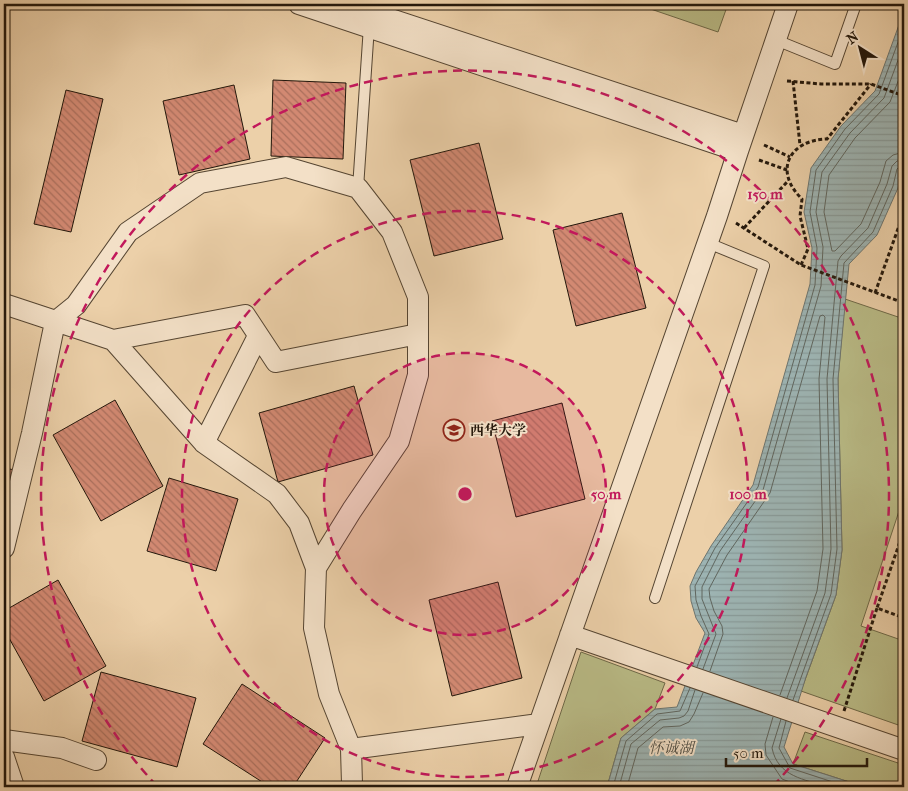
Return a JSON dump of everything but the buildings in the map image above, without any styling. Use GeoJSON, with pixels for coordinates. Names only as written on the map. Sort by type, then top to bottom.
{"type":"FeatureCollection","features":[{"type":"Feature","properties":{"kind":"street"},"geometry":{"type":"LineString","coordinates":[[299,4],[740,143]]}},
{"type":"Feature","properties":{"kind":"street"},"geometry":{"type":"LineString","coordinates":[[345,4],[740,143]]}},
{"type":"Feature","properties":{"kind":"street"},"geometry":{"type":"LineString","coordinates":[[517,787],[708,243],[788,4]]}},
{"type":"Feature","properties":{"kind":"street"},"geometry":{"type":"LineString","coordinates":[[4,548],[32,433],[55,322],[76,305],[128,232],[200,183],[286,167],[358,188],[392,232],[418,297],[418,375],[400,441],[352,510],[316,568]]}},
{"type":"Feature","properties":{"kind":"street"},"geometry":{"type":"LineString","coordinates":[[4,304],[112,340],[245,315],[276,362],[418,334]]}},
{"type":"Feature","properties":{"kind":"street"},"geometry":{"type":"LineString","coordinates":[[204,443],[258,336]]}},
{"type":"Feature","properties":{"kind":"street"},"geometry":{"type":"LineString","coordinates":[[112,340],[204,443],[277,494],[299,523],[316,568],[314,628],[329,694],[351,749],[352,784],[350,787]]}},
{"type":"Feature","properties":{"kind":"street"},"geometry":{"type":"LineString","coordinates":[[570,635],[661,668],[904,750]]}},
{"type":"Feature","properties":{"kind":"street"},"geometry":{"type":"LineString","coordinates":[[351,749],[539,724]]}},
{"type":"Feature","properties":{"kind":"street"},"geometry":{"type":"LineString","coordinates":[[4,740],[62,748],[96,760]]}},
{"type":"Feature","properties":{"kind":"street"},"geometry":{"type":"LineString","coordinates":[[4,757],[14,787]]}},
{"type":"Feature","properties":{"kind":"lane"},"geometry":{"type":"LineString","coordinates":[[776,40],[835,64],[856,4]]}},
{"type":"Feature","properties":{"kind":"lane"},"geometry":{"type":"LineString","coordinates":[[358,188],[369,26]]}},
{"type":"Feature","properties":{"kind":"lane"},"geometry":{"type":"LineString","coordinates":[[655,598],[764,266],[708,243]]}},
{"type":"Feature","properties":{"kind":"path"},"geometry":{"type":"LineString","coordinates":[[787,81],[821,84],[871,84],[904,96]]}},
{"type":"Feature","properties":{"kind":"path"},"geometry":{"type":"LineString","coordinates":[[793,81],[800,145]]}},
{"type":"Feature","properties":{"kind":"path"},"geometry":{"type":"LineString","coordinates":[[801,265],[808,249],[800,216],[802,199],[788,181],[787,170],[790,157],[800,145],[810,141],[827,139],[871,84]]}},
{"type":"Feature","properties":{"kind":"path"},"geometry":{"type":"LineString","coordinates":[[764,145],[790,157]]}},
{"type":"Feature","properties":{"kind":"path"},"geometry":{"type":"LineString","coordinates":[[759,160],[787,170]]}},
{"type":"Feature","properties":{"kind":"path"},"geometry":{"type":"LineString","coordinates":[[744,228],[788,181]]}},
{"type":"Feature","properties":{"kind":"path"},"geometry":{"type":"LineString","coordinates":[[875,293],[904,212]]}},
{"type":"Feature","properties":{"kind":"path"},"geometry":{"type":"LineString","coordinates":[[736,223],[801,265],[904,303]]}},
{"type":"Feature","properties":{"kind":"path"},"geometry":{"type":"LineString","coordinates":[[843,714],[904,530]]}},
{"type":"Feature","properties":{"kind":"path"},"geometry":{"type":"LineString","coordinates":[[877,608],[904,618]]}},
{"type":"Feature","properties":{"kind":"green space"},"geometry":{"type":"Polygon","coordinates":[[[636,4],[728,4],[718,32],[636,4]]]}},
{"type":"Feature","properties":{"kind":"green space"},"geometry":{"type":"Polygon","coordinates":[[[845,299],[904,319],[904,496],[861,626],[904,641],[904,727],[801,691],[836,595],[842,550],[838,379],[845,299]]]}},
{"type":"Feature","properties":{"kind":"green space"},"geometry":{"type":"Polygon","coordinates":[[[581,652],[665,683],[655,709],[621,738],[607,787],[536,787],[581,652]]]}},
{"type":"Feature","properties":{"kind":"green space"},"geometry":{"type":"Polygon","coordinates":[[[805,732],[904,765],[904,787],[865,787],[793,764],[805,732]]]}},
{"type":"Feature","properties":{"kind":"water","name":"怀诚湖"},"geometry":{"type":"Polygon","coordinates":[[[904,11],[904,161],[898,188],[877,235],[849,264],[838,379],[842,550],[836,595],[806,677],[784,747],[793,764],[865,787],[607,787],[621,738],[655,709],[677,707],[705,633],[696,618],[691,601],[690,586],[711,546],[753,485],[810,284],[812,248],[804,212],[811,168],[841,126],[875,91],[904,11]]]}},
{"type":"Feature","properties":{"kind":"place","name":"西华大学"},"geometry":{"type":"Point","coordinates":[454,430]}}]}
